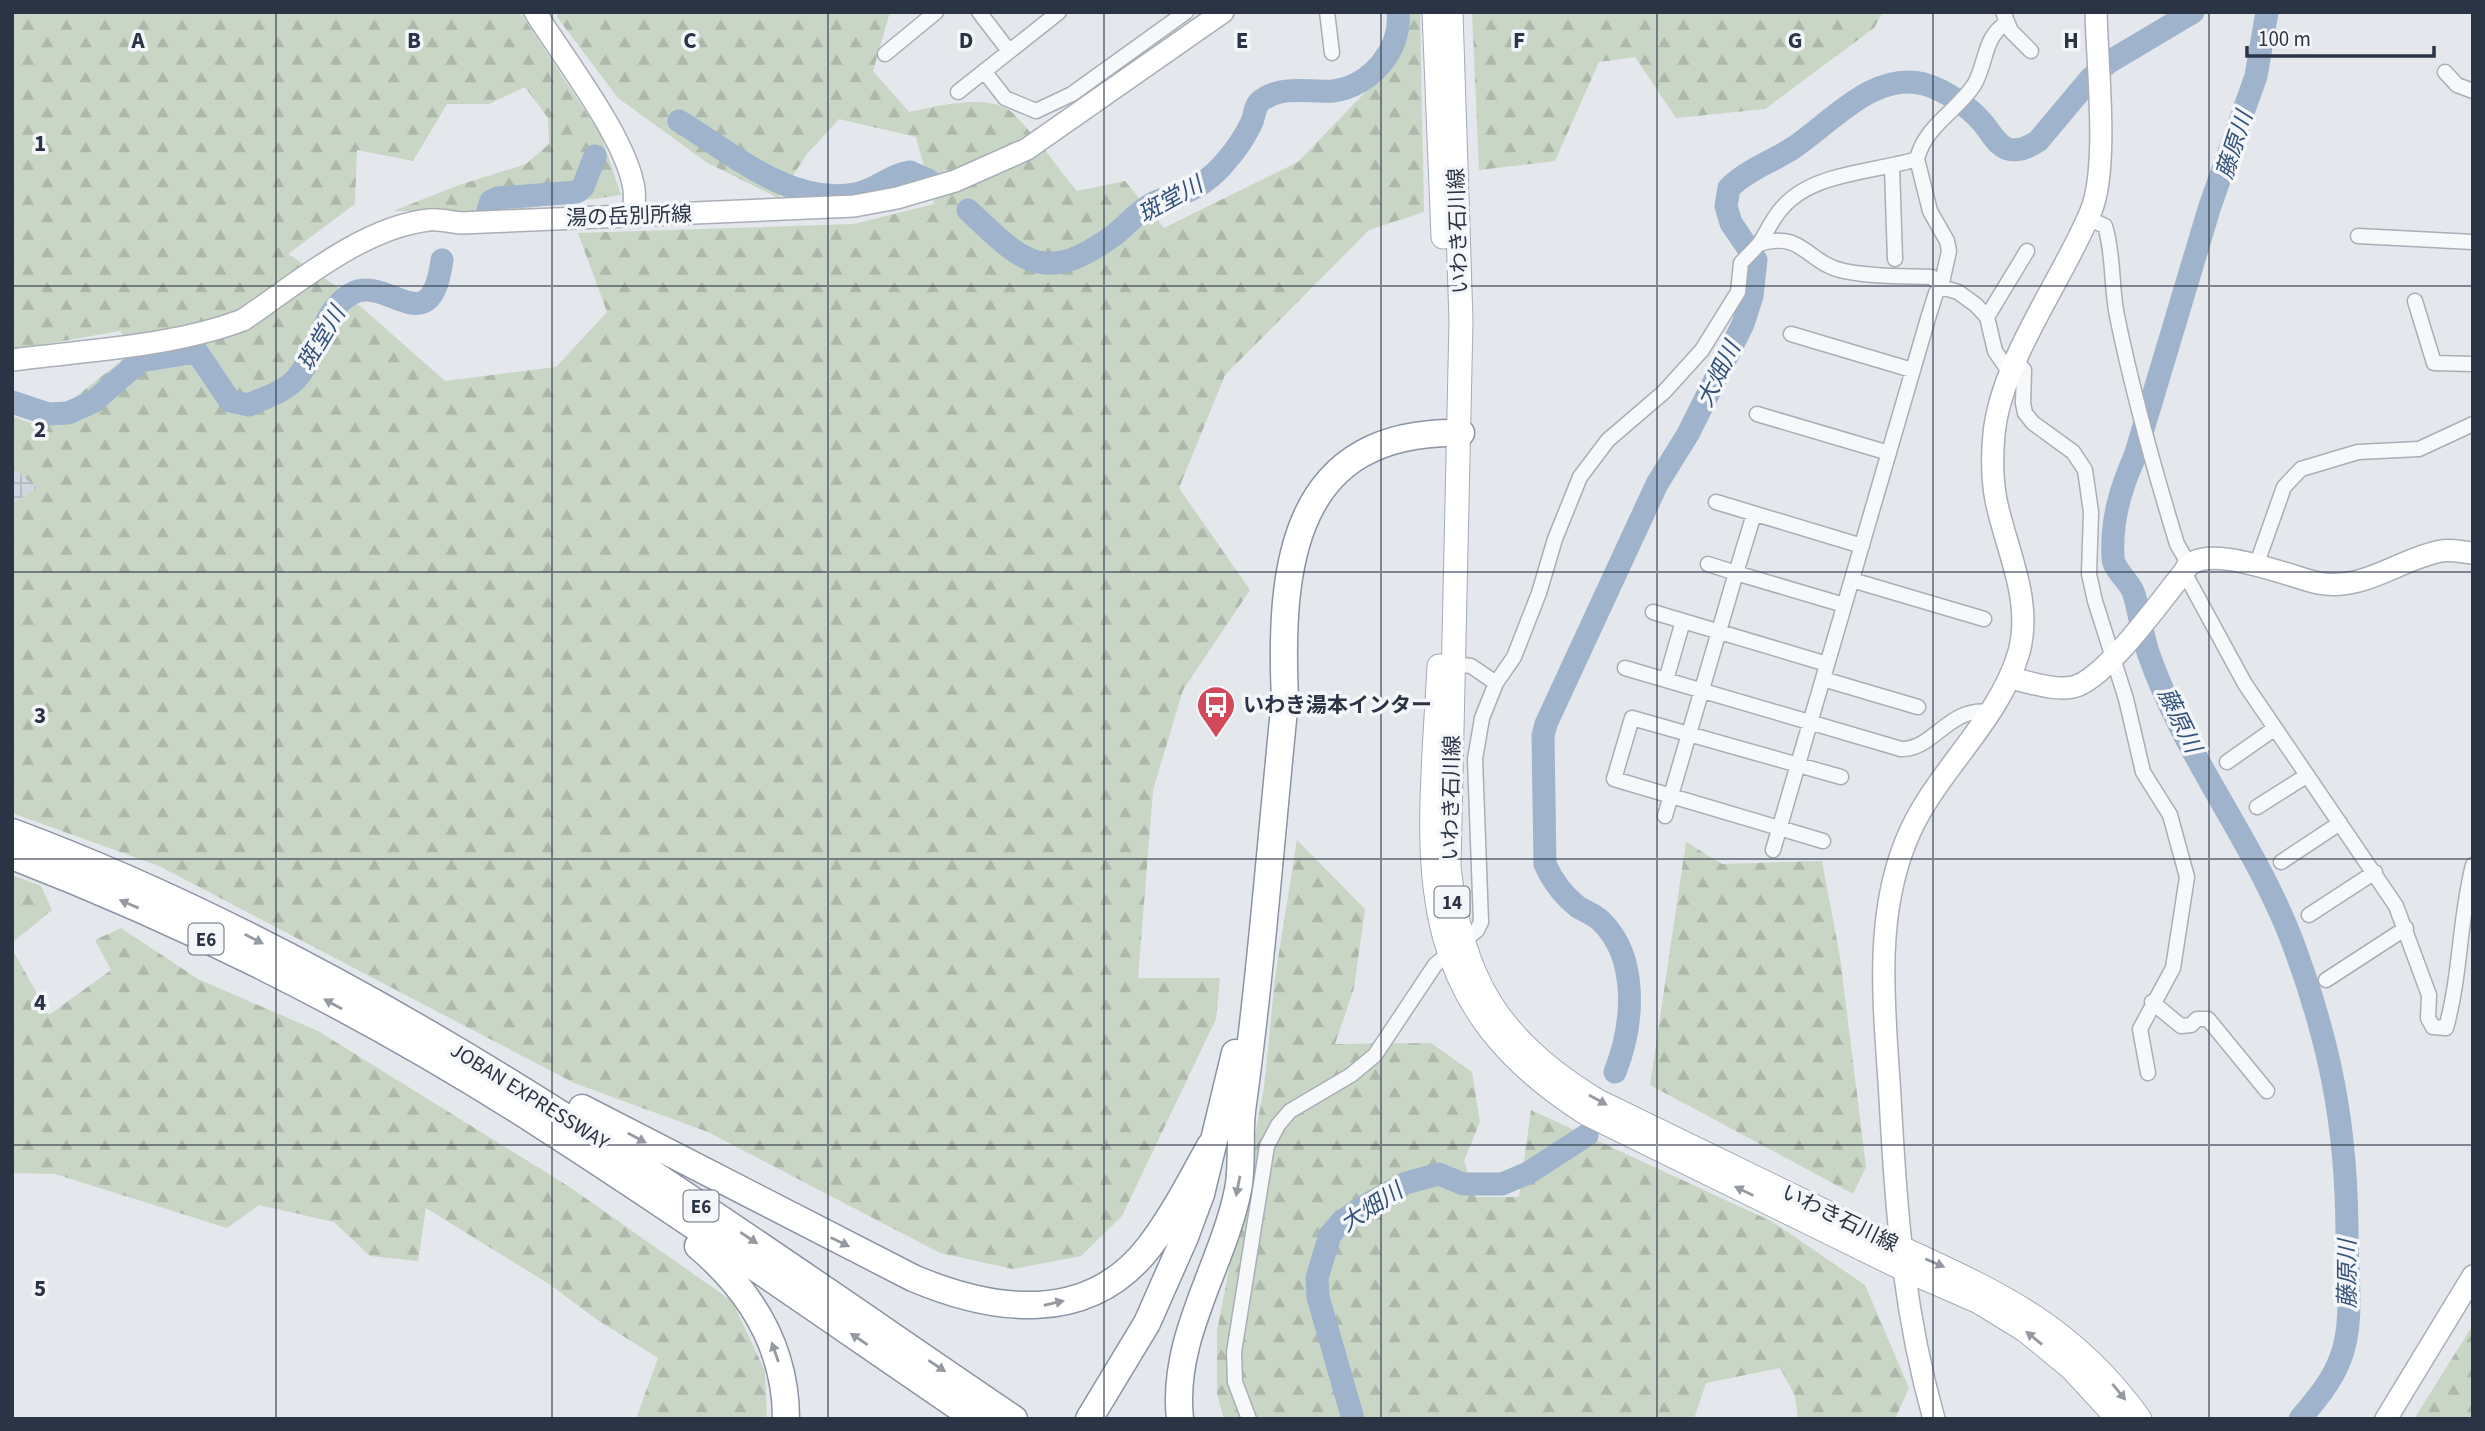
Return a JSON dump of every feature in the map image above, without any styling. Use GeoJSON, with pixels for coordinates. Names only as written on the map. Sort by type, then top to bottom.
{"type":"FeatureCollection","features":[{"type":"Feature","properties":{"kind":"highway"},"geometry":{"type":"LineString","coordinates":[[1181,1419],[1178,1387],[1187,1340],[1217,1259],[1238,1191],[1242,1166],[1241,1118],[1260,979],[1285,700],[1283,663],[1294,551],[1313,499],[1338,469],[1369,449],[1453,433]]}},
{"type":"Feature","properties":{"kind":"highway"},"geometry":{"type":"LineString","coordinates":[[1089,1419],[1147,1323],[1169,1276],[1201,1194],[1243,1012],[1272,699],[1283,663]]}},
{"type":"Feature","properties":{"kind":"highway","name":"JOBAN EXPRESSWAY"},"geometry":{"type":"LineString","coordinates":[[12,832],[232,928],[381,1006],[596,1136],[1014,1419]]}},
{"type":"Feature","properties":{"kind":"highway","name":"JOBAN EXPRESSWAY"},"geometry":{"type":"LineString","coordinates":[[12,856],[221,946],[393,1037],[536,1122],[976,1419]]}},
{"type":"Feature","properties":{"kind":"highway"},"geometry":{"type":"LineString","coordinates":[[381,1006],[913,1278],[946,1292],[989,1304],[1022,1306],[1060,1302],[1100,1288],[1118,1276],[1148,1249],[1210,1146]]}},
{"type":"Feature","properties":{"kind":"highway"},"geometry":{"type":"LineString","coordinates":[[393,1037],[683,1233],[721,1265],[753,1304],[769,1335],[780,1364],[786,1419]]}},
{"type":"Feature","properties":{"kind":"highway"},"geometry":{"type":"LineString","coordinates":[[1106,1419],[1131,1380],[1181,1282],[1241,1118]]}},
{"type":"Feature","properties":{"kind":"main road","name":"いわき石川線"},"geometry":{"type":"LineString","coordinates":[[1434,12],[1453,433]]}},
{"type":"Feature","properties":{"kind":"main road","name":"いわき石川線"},"geometry":{"type":"LineString","coordinates":[[1451,12],[1461,321],[1453,433],[1446,663],[1432,864],[1440,927],[1455,948],[1476,1011],[1511,1056],[1550,1091],[1587,1114],[1900,1257],[1979,1302],[2026,1331],[2071,1368],[2118,1419]]}},
{"type":"Feature","properties":{"kind":"main road","name":"いわき石川線"},"geometry":{"type":"LineString","coordinates":[[1900,1257],[1961,1273],[2028,1310],[2071,1343],[2106,1376],[2140,1419]]}},
{"type":"Feature","properties":{"kind":"street"},"geometry":{"type":"LineString","coordinates":[[535,12],[609,130],[628,169],[634,188],[634,216]]}},
{"type":"Feature","properties":{"kind":"street"},"geometry":{"type":"LineString","coordinates":[[884,54],[936,12]]}},
{"type":"Feature","properties":{"kind":"street"},"geometry":{"type":"LineString","coordinates":[[979,12],[1009,51]]}},
{"type":"Feature","properties":{"kind":"street"},"geometry":{"type":"LineString","coordinates":[[958,92],[1059,12]]}},
{"type":"Feature","properties":{"kind":"street"},"geometry":{"type":"LineString","coordinates":[[984,71],[1005,98],[1036,111],[1072,94],[1186,12]]}},
{"type":"Feature","properties":{"kind":"street"},"geometry":{"type":"LineString","coordinates":[[1327,12],[1332,53]]}},
{"type":"Feature","properties":{"kind":"street"},"geometry":{"type":"LineString","coordinates":[[1934,1419],[1909,1319],[1900,1257],[1883,976],[1890,902],[1898,864],[1915,822],[2010,678],[2023,629],[2018,577],[1996,497],[1994,466],[1998,407],[2013,367],[2087,218],[2099,174],[2096,12]]}},
{"type":"Feature","properties":{"kind":"street","name":"湯の岳別所線"},"geometry":{"type":"LineString","coordinates":[[12,360],[189,337],[229,326],[243,320],[345,250],[402,226],[430,220],[461,223],[854,206],[897,198],[955,181],[1027,149],[1220,13]]}},
{"type":"Feature","properties":{"kind":"street"},"geometry":{"type":"LineString","coordinates":[[1773,850],[1913,370],[1936,293],[1941,287],[1949,251],[1947,241],[1930,211],[1917,159],[1926,137],[1959,101],[1979,73],[1992,36],[2005,17],[2031,51]]}},
{"type":"Feature","properties":{"kind":"street"},"geometry":{"type":"LineString","coordinates":[[2445,72],[2457,85],[2473,91]]}},
{"type":"Feature","properties":{"kind":"street"},"geometry":{"type":"LineString","coordinates":[[1249,1419],[1235,1382],[1234,1352],[1267,1146],[1290,1111],[1351,1075],[1375,1055],[1435,965],[1481,922],[1475,760],[1482,718],[1496,683],[1514,657],[1539,593],[1555,539],[1580,477],[1608,440],[1664,392],[1702,350],[1738,292],[1741,263],[1758,246],[1782,207],[1806,191],[1835,179],[1917,159]]}},
{"type":"Feature","properties":{"kind":"street"},"geometry":{"type":"LineString","coordinates":[[1892,167],[1895,259]]}},
{"type":"Feature","properties":{"kind":"street"},"geometry":{"type":"LineString","coordinates":[[2087,218],[2105,226],[2116,312],[2135,397],[2152,463],[2186,568],[2245,684],[2306,776],[2375,872],[2406,928],[2430,995],[2428,1018],[2433,1027],[2446,1028],[2455,996],[2463,906],[2473,865]]}},
{"type":"Feature","properties":{"kind":"street"},"geometry":{"type":"LineString","coordinates":[[2358,236],[2473,242]]}},
{"type":"Feature","properties":{"kind":"street"},"geometry":{"type":"LineString","coordinates":[[1758,246],[1781,239],[1794,242],[1834,268],[1932,277],[1941,287],[1967,298],[1987,317],[1995,352],[2013,367],[2024,370],[2022,403],[2025,413],[2033,423],[2073,452],[2085,470],[2091,512],[2089,574],[2126,699],[2143,772],[2170,815],[2187,877],[2173,968],[2152,1002],[2140,1029],[2148,1073]]}},
{"type":"Feature","properties":{"kind":"street"},"geometry":{"type":"LineString","coordinates":[[1987,317],[2027,251]]}},
{"type":"Feature","properties":{"kind":"street"},"geometry":{"type":"LineString","coordinates":[[2415,301],[2434,362],[2473,364]]}},
{"type":"Feature","properties":{"kind":"street"},"geometry":{"type":"LineString","coordinates":[[1791,334],[1913,370]]}},
{"type":"Feature","properties":{"kind":"street"},"geometry":{"type":"LineString","coordinates":[[1757,414],[1889,453]]}},
{"type":"Feature","properties":{"kind":"street"},"geometry":{"type":"LineString","coordinates":[[2256,566],[2284,487],[2301,469],[2358,452],[2419,449],[2473,424]]}},
{"type":"Feature","properties":{"kind":"street"},"geometry":{"type":"LineString","coordinates":[[1716,502],[1861,546]]}},
{"type":"Feature","properties":{"kind":"street"},"geometry":{"type":"LineString","coordinates":[[1665,816],[1754,514]]}},
{"type":"Feature","properties":{"kind":"street"},"geometry":{"type":"LineString","coordinates":[[2010,678],[2062,688],[2077,686],[2091,679],[2114,657],[2197,558],[2216,558],[2320,583],[2341,585],[2361,582],[2438,552],[2473,553]]}},
{"type":"Feature","properties":{"kind":"street"},"geometry":{"type":"LineString","coordinates":[[1708,565],[1844,605]]}},
{"type":"Feature","properties":{"kind":"street"},"geometry":{"type":"LineString","coordinates":[[1852,580],[1984,619]]}},
{"type":"Feature","properties":{"kind":"street"},"geometry":{"type":"LineString","coordinates":[[1653,611],[1827,664]]}},
{"type":"Feature","properties":{"kind":"street"},"geometry":{"type":"LineString","coordinates":[[1666,680],[1683,621]]}},
{"type":"Feature","properties":{"kind":"street"},"geometry":{"type":"LineString","coordinates":[[1446,663],[1471,666],[1496,683]]}},
{"type":"Feature","properties":{"kind":"street"},"geometry":{"type":"LineString","coordinates":[[1625,668],[1909,749],[1963,713],[1990,712]]}},
{"type":"Feature","properties":{"kind":"street"},"geometry":{"type":"LineString","coordinates":[[1823,679],[1918,707]]}},
{"type":"Feature","properties":{"kind":"street"},"geometry":{"type":"LineString","coordinates":[[1823,841],[1614,779],[1632,718],[1840,777]]}},
{"type":"Feature","properties":{"kind":"street"},"geometry":{"type":"LineString","coordinates":[[2227,762],[2274,729]]}},
{"type":"Feature","properties":{"kind":"street"},"geometry":{"type":"LineString","coordinates":[[2257,807],[2306,776]]}},
{"type":"Feature","properties":{"kind":"street"},"geometry":{"type":"LineString","coordinates":[[2281,862],[2340,823]]}},
{"type":"Feature","properties":{"kind":"street"},"geometry":{"type":"LineString","coordinates":[[2309,915],[2375,872]]}},
{"type":"Feature","properties":{"kind":"street"},"geometry":{"type":"LineString","coordinates":[[2326,980],[2406,928]]}},
{"type":"Feature","properties":{"kind":"street"},"geometry":{"type":"LineString","coordinates":[[2152,1002],[2181,1026],[2191,1025],[2197,1019],[2208,1019],[2267,1091]]}},
{"type":"Feature","properties":{"kind":"street"},"geometry":{"type":"LineString","coordinates":[[2386,1419],[2473,1276]]}},
{"type":"Feature","properties":{"kind":"shaded area"},"geometry":{"type":"Polygon","coordinates":[[[12,466],[37,488],[12,504],[12,466]]]}},
{"type":"Feature","properties":{"kind":"green space"},"geometry":{"type":"Polygon","coordinates":[[[12,12],[520,12],[601,135],[621,195],[508,211],[393,211],[459,185],[526,164],[549,144],[548,118],[525,87],[489,104],[447,104],[413,161],[357,150],[355,204],[288,254],[342,290],[445,381],[556,367],[607,312],[578,233],[854,224],[934,204],[916,137],[839,119],[807,154],[778,198],[706,162],[618,98],[557,17],[557,12],[890,12],[873,71],[909,112],[971,102],[1006,108],[1031,133],[1077,191],[1125,181],[1164,228],[1298,162],[1401,55],[1397,12],[1420,12],[1424,212],[1369,230],[1225,375],[1179,488],[1250,590],[1183,690],[1153,790],[1138,978],[1220,978],[1216,1019],[1122,1216],[1081,1256],[1013,1269],[940,1253],[708,1132],[574,1083],[159,866],[12,813],[12,504],[37,488],[12,467],[12,416],[30,423],[70,401],[134,351],[120,331],[12,350],[12,12]]]}},
{"type":"Feature","properties":{"kind":"green space"},"geometry":{"type":"Polygon","coordinates":[[[1472,12],[1883,12],[1874,28],[1765,109],[1676,118],[1635,57],[1599,62],[1555,161],[1479,170],[1472,12]]]}},
{"type":"Feature","properties":{"kind":"green space"},"geometry":{"type":"Polygon","coordinates":[[[1297,840],[1365,909],[1354,988],[1335,1044],[1431,1043],[1472,1072],[1480,1122],[1464,1161],[1476,1197],[1519,1197],[1531,1110],[1773,1222],[1865,1285],[1909,1388],[1895,1419],[1798,1419],[1795,1396],[1780,1368],[1706,1383],[1694,1419],[1224,1419],[1217,1394],[1217,1331],[1264,1088],[1275,978],[1297,840]]]}},
{"type":"Feature","properties":{"kind":"green space"},"geometry":{"type":"Polygon","coordinates":[[[1686,842],[1722,864],[1822,861],[1840,957],[1866,1167],[1853,1194],[1650,1085],[1686,842]]]}},
{"type":"Feature","properties":{"kind":"green space"},"geometry":{"type":"Polygon","coordinates":[[[12,875],[41,886],[52,910],[12,943],[12,875]]]}},
{"type":"Feature","properties":{"kind":"green space"},"geometry":{"type":"Polygon","coordinates":[[[121,928],[198,979],[318,1031],[568,1186],[732,1301],[765,1371],[767,1419],[643,1419],[637,1416],[658,1358],[596,1319],[549,1284],[426,1208],[418,1261],[370,1256],[334,1222],[259,1205],[227,1228],[55,1174],[12,1173],[12,949],[49,1015],[111,970],[95,940],[121,928]]]}},
{"type":"Feature","properties":{"kind":"green space"},"geometry":{"type":"Polygon","coordinates":[[[2473,1325],[2473,1419],[2414,1419],[2473,1325]]]}},
{"type":"Feature","properties":{"kind":"waterway","name":"斑堂川"},"geometry":{"type":"LineString","coordinates":[[968,210],[1018,254],[1034,261],[1050,263],[1089,252],[1150,205],[1200,185],[1212,176],[1237,147],[1261,100],[1282,92],[1333,91],[1347,88],[1371,74],[1381,64],[1395,39],[1398,12]]}},
{"type":"Feature","properties":{"kind":"waterway","name":"大畑川"},"geometry":{"type":"LineString","coordinates":[[1615,1072],[1629,1014],[1627,974],[1614,937],[1599,919],[1568,898],[1545,864],[1543,736],[1546,724],[1657,484],[1688,434],[1743,324],[1752,296],[1756,260],[1731,223],[1726,206],[1729,188],[1752,171],[1793,148],[1870,92],[1905,82],[1924,84],[1948,94],[1976,116],[2004,147],[2012,150],[2024,148],[2038,141],[2091,78],[2109,62],[2193,12]]}},
{"type":"Feature","properties":{"kind":"waterway","name":"藤原川"},"geometry":{"type":"LineString","coordinates":[[2267,12],[2256,76],[2210,206],[2135,456],[2121,493],[2113,531],[2113,558],[2134,594],[2147,647],[2164,692],[2199,763],[2258,866],[2291,938],[2316,1013],[2334,1084],[2344,1158],[2349,1317],[2344,1348],[2335,1370],[2322,1392],[2300,1419]]}},
{"type":"Feature","properties":{"kind":"waterway","name":"斑堂川"},"geometry":{"type":"LineString","coordinates":[[679,121],[762,174],[808,192],[831,196],[855,194],[910,172],[928,180]]}},
{"type":"Feature","properties":{"kind":"waterway","name":"斑堂川"},"geometry":{"type":"LineString","coordinates":[[488,210],[491,201],[498,198],[577,192],[583,187],[595,156]]}},
{"type":"Feature","properties":{"kind":"waterway","name":"斑堂川"},"geometry":{"type":"LineString","coordinates":[[12,402],[48,414],[68,413],[93,402],[140,361],[197,352],[230,401],[249,405],[280,391],[296,379],[310,358],[333,311],[351,294],[365,290],[418,303],[428,299],[436,286],[442,260]]}},
{"type":"Feature","properties":{"kind":"waterway","name":"大畑川"},"geometry":{"type":"LineString","coordinates":[[1353,1419],[1318,1297],[1317,1278],[1330,1235],[1342,1221],[1406,1183],[1439,1174],[1463,1184],[1502,1184],[1528,1173],[1587,1135]]}},
{"type":"Feature","properties":{"kind":"place","name":"いわき湯本インター"},"geometry":{"type":"Point","coordinates":[1216,739]}}]}
